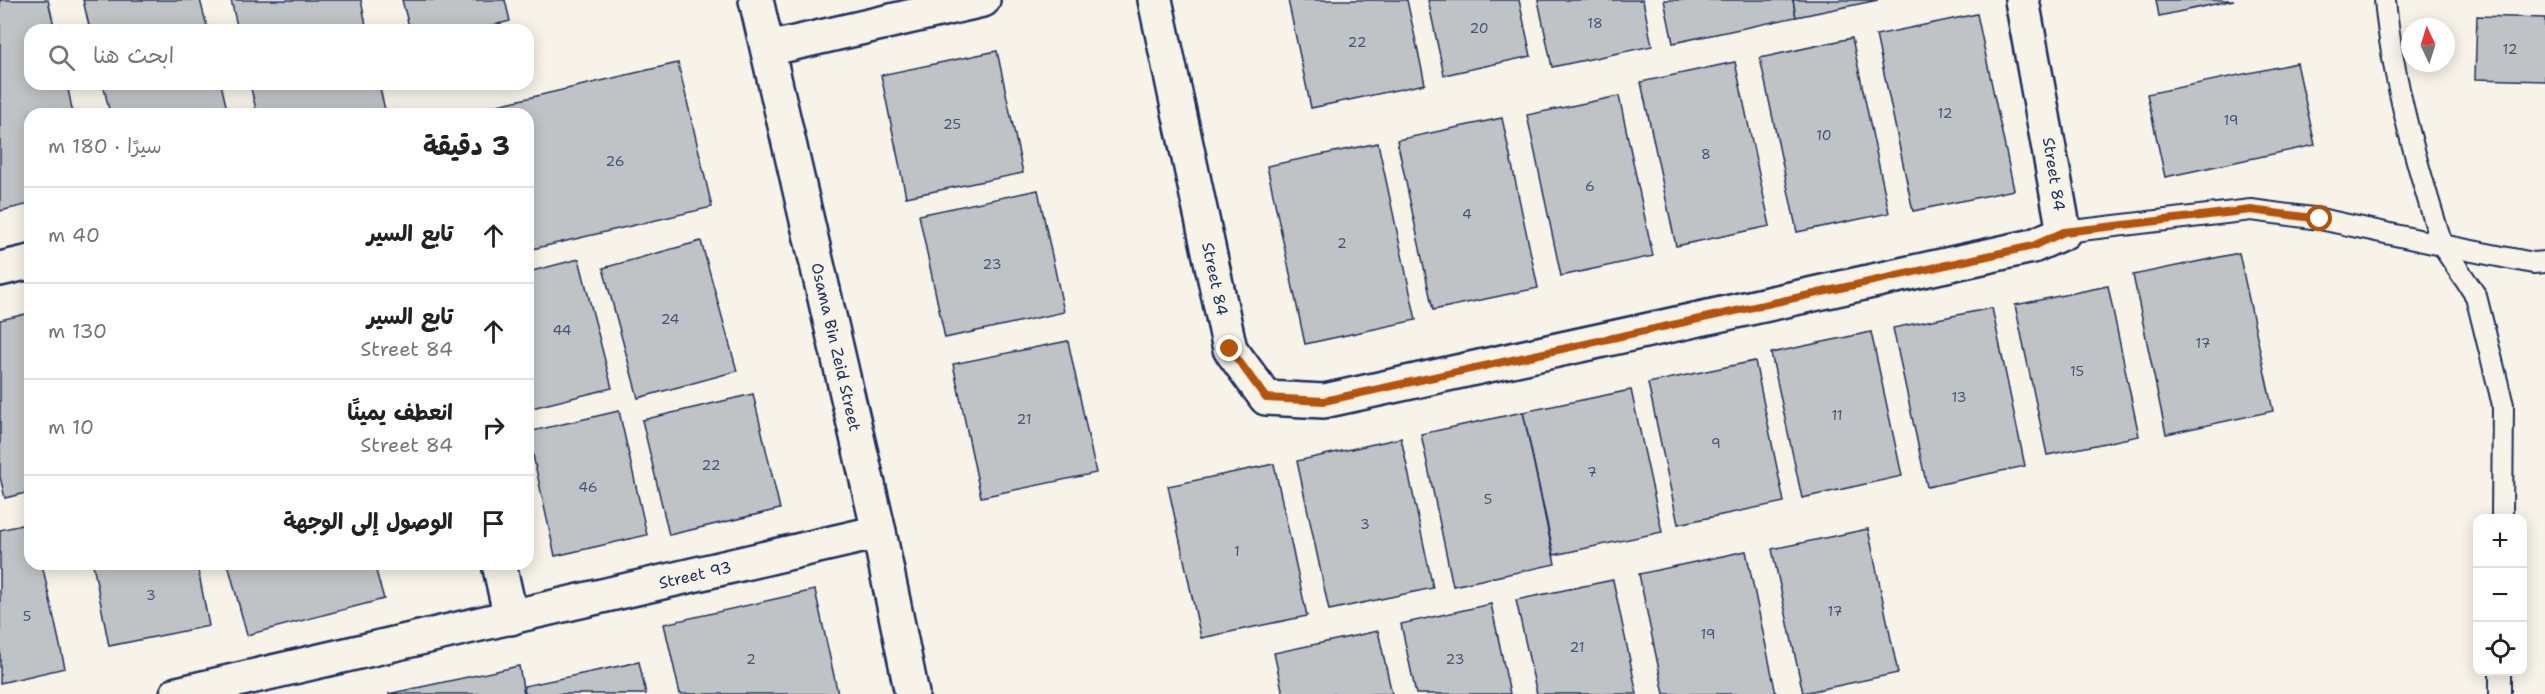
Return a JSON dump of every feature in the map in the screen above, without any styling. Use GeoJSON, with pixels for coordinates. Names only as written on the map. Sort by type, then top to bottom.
{"type":"FeatureCollection","features":[{"type":"Feature","properties":{"kind":"street","name":"Osama Bin Zeid Street"},"geometry":{"type":"LineString","coordinates":[[756,0],[879,532],[912,694]]}},
{"type":"Feature","properties":{"kind":"street"},"geometry":{"type":"LineString","coordinates":[[768,49],[983,0]]}},
{"type":"Feature","properties":{"kind":"street","name":"Street 84"},"geometry":{"type":"LineString","coordinates":[[1155,0],[1230,349],[1266,398],[1324,401],[2033,246],[2064,232],[2022,0]]}},
{"type":"Feature","properties":{"kind":"street"},"geometry":{"type":"LineString","coordinates":[[0,269],[24,263]]}},
{"type":"Feature","properties":{"kind":"street","name":"Street 93"},"geometry":{"type":"LineString","coordinates":[[177,694],[879,532]]}},
{"type":"Feature","properties":{"kind":"street"},"geometry":{"type":"LineString","coordinates":[[500,570],[511,618]]}},
{"type":"Feature","properties":{"kind":"lane"},"geometry":{"type":"LineString","coordinates":[[2385,0],[2390,51],[2413,153],[2442,245],[2476,296],[2503,405],[2502,514]]}},
{"type":"Feature","properties":{"kind":"lane"},"geometry":{"type":"LineString","coordinates":[[2064,232],[2251,210],[2320,219],[2442,245],[2533,262],[2545,262]]}},
{"type":"Feature","properties":{"kind":"lane"},"geometry":{"type":"LineString","coordinates":[[2500,676],[2500,694]]}},
{"type":"Feature","properties":{"kind":"building"},"geometry":{"type":"Polygon","coordinates":[[[0,0],[48,0],[54,24],[24,24],[24,90],[68,90],[72,108],[24,108],[24,205],[0,211],[0,0]]]}},
{"type":"Feature","properties":{"kind":"building"},"geometry":{"type":"Polygon","coordinates":[[[83,0],[200,0],[206,24],[89,24],[83,0]]]}},
{"type":"Feature","properties":{"kind":"building"},"geometry":{"type":"Polygon","coordinates":[[[231,0],[361,0],[366,24],[237,24],[231,0]]]}},
{"type":"Feature","properties":{"kind":"building"},"geometry":{"type":"Polygon","coordinates":[[[402,0],[505,0],[510,21],[498,24],[408,24],[402,0]]]}},
{"type":"Feature","properties":{"kind":"building"},"geometry":{"type":"Polygon","coordinates":[[[1288,0],[1407,0],[1425,84],[1311,108],[1288,0]]]}},
{"type":"Feature","properties":{"kind":"building"},"geometry":{"type":"Polygon","coordinates":[[[1428,0],[1519,0],[1531,56],[1444,75],[1428,0]]]}},
{"type":"Feature","properties":{"kind":"building"},"geometry":{"type":"Polygon","coordinates":[[[1538,0],[1643,0],[1652,46],[1552,67],[1538,0]]]}},
{"type":"Feature","properties":{"kind":"building"},"geometry":{"type":"Polygon","coordinates":[[[1664,0],[1793,0],[1796,17],[1673,43],[1664,0]]]}},
{"type":"Feature","properties":{"kind":"building"},"geometry":{"type":"Polygon","coordinates":[[[1793,0],[1878,0],[1796,17],[1793,0]]]}},
{"type":"Feature","properties":{"kind":"building"},"geometry":{"type":"Polygon","coordinates":[[[2156,0],[2234,0],[2159,16],[2156,0]]]}},
{"type":"Feature","properties":{"kind":"building"},"geometry":{"type":"Polygon","coordinates":[[[1977,14],[2014,190],[1913,211],[1876,35],[1977,14]]]}},
{"type":"Feature","properties":{"kind":"building"},"geometry":{"type":"Polygon","coordinates":[[[2477,16],[2545,18],[2545,81],[2475,79],[2477,16]]]}},
{"type":"Feature","properties":{"kind":"building"},"geometry":{"type":"Polygon","coordinates":[[[1852,38],[1889,213],[1797,232],[1760,58],[1852,38]]]}},
{"type":"Feature","properties":{"kind":"building"},"geometry":{"type":"Polygon","coordinates":[[[997,51],[1023,173],[906,197],[881,75],[997,51]]]}},
{"type":"Feature","properties":{"kind":"building"},"geometry":{"type":"Polygon","coordinates":[[[1735,62],[1770,226],[1676,246],[1641,82],[1735,62]]]}},
{"type":"Feature","properties":{"kind":"building"},"geometry":{"type":"Polygon","coordinates":[[[678,63],[712,207],[534,249],[534,108],[485,108],[678,63]]]}},
{"type":"Feature","properties":{"kind":"building"},"geometry":{"type":"Polygon","coordinates":[[[2297,63],[2315,145],[2165,177],[2147,94],[2297,63]]]}},
{"type":"Feature","properties":{"kind":"building"},"geometry":{"type":"Polygon","coordinates":[[[104,90],[222,90],[227,108],[109,108],[104,90]]]}},
{"type":"Feature","properties":{"kind":"building"},"geometry":{"type":"Polygon","coordinates":[[[251,90],[380,90],[385,108],[256,108],[251,90]]]}},
{"type":"Feature","properties":{"kind":"building"},"geometry":{"type":"Polygon","coordinates":[[[1619,96],[1653,256],[1561,276],[1527,115],[1619,96]]]}},
{"type":"Feature","properties":{"kind":"building"},"geometry":{"type":"Polygon","coordinates":[[[1502,118],[1538,288],[1433,310],[1397,140],[1502,118]]]}},
{"type":"Feature","properties":{"kind":"building"},"geometry":{"type":"Polygon","coordinates":[[[1378,143],[1416,320],[1305,344],[1267,166],[1378,143]]]}},
{"type":"Feature","properties":{"kind":"building"},"geometry":{"type":"Polygon","coordinates":[[[1038,190],[1064,312],[945,338],[919,215],[1038,190]]]}},
{"type":"Feature","properties":{"kind":"building"},"geometry":{"type":"Polygon","coordinates":[[[701,241],[737,371],[638,398],[603,268],[701,241]]]}},
{"type":"Feature","properties":{"kind":"building"},"geometry":{"type":"Polygon","coordinates":[[[2239,253],[2273,411],[2166,434],[2133,275],[2239,253]]]}},
{"type":"Feature","properties":{"kind":"building"},"geometry":{"type":"Polygon","coordinates":[[[579,259],[612,388],[534,408],[534,270],[579,259]]]}},
{"type":"Feature","properties":{"kind":"building"},"geometry":{"type":"Polygon","coordinates":[[[2108,286],[2139,436],[2047,455],[2015,305],[2108,286]]]}},
{"type":"Feature","properties":{"kind":"building"},"geometry":{"type":"Polygon","coordinates":[[[1992,308],[2025,466],[1927,487],[1893,328],[1992,308]]]}},
{"type":"Feature","properties":{"kind":"building"},"geometry":{"type":"Polygon","coordinates":[[[24,314],[24,493],[5,498],[0,477],[0,320],[24,314]]]}},
{"type":"Feature","properties":{"kind":"building"},"geometry":{"type":"Polygon","coordinates":[[[1871,332],[1902,476],[1802,498],[1771,353],[1871,332]]]}},
{"type":"Feature","properties":{"kind":"building"},"geometry":{"type":"Polygon","coordinates":[[[1068,341],[1096,473],[981,497],[953,364],[1068,341]]]}},
{"type":"Feature","properties":{"kind":"building"},"geometry":{"type":"Polygon","coordinates":[[[1755,361],[1784,502],[1678,524],[1648,383],[1755,361]]]}},
{"type":"Feature","properties":{"kind":"building"},"geometry":{"type":"Polygon","coordinates":[[[1631,390],[1662,532],[1554,555],[1523,412],[1631,390]]]}},
{"type":"Feature","properties":{"kind":"building"},"geometry":{"type":"Polygon","coordinates":[[[753,394],[780,509],[669,535],[642,420],[753,394]]]}},
{"type":"Feature","properties":{"kind":"building"},"geometry":{"type":"Polygon","coordinates":[[[619,411],[647,535],[555,556],[534,460],[534,431],[619,411]]]}},
{"type":"Feature","properties":{"kind":"building"},"geometry":{"type":"Polygon","coordinates":[[[1523,412],[1555,564],[1453,586],[1421,434],[1523,412]]]}},
{"type":"Feature","properties":{"kind":"building"},"geometry":{"type":"Polygon","coordinates":[[[1401,438],[1433,588],[1329,610],[1297,461],[1401,438]]]}},
{"type":"Feature","properties":{"kind":"building"},"geometry":{"type":"Polygon","coordinates":[[[1274,464],[1307,616],[1201,638],[1168,486],[1274,464]]]}},
{"type":"Feature","properties":{"kind":"building"},"geometry":{"type":"Polygon","coordinates":[[[24,524],[24,570],[43,570],[65,668],[0,683],[0,530],[24,524]]]}},
{"type":"Feature","properties":{"kind":"building"},"geometry":{"type":"Polygon","coordinates":[[[1868,529],[1898,673],[1803,693],[1772,549],[1868,529]]]}},
{"type":"Feature","properties":{"kind":"building"},"geometry":{"type":"Polygon","coordinates":[[[1746,551],[1776,694],[1664,694],[1639,574],[1746,551]]]}},
{"type":"Feature","properties":{"kind":"building"},"geometry":{"type":"Polygon","coordinates":[[[94,570],[198,570],[209,626],[109,646],[94,570]]]}},
{"type":"Feature","properties":{"kind":"building"},"geometry":{"type":"Polygon","coordinates":[[[230,570],[376,570],[384,599],[247,635],[230,570]]]}},
{"type":"Feature","properties":{"kind":"building"},"geometry":{"type":"Polygon","coordinates":[[[1613,580],[1637,694],[1537,694],[1516,600],[1613,580]]]}},
{"type":"Feature","properties":{"kind":"building"},"geometry":{"type":"Polygon","coordinates":[[[815,590],[838,694],[680,694],[664,624],[815,590]]]}},
{"type":"Feature","properties":{"kind":"building"},"geometry":{"type":"Polygon","coordinates":[[[1491,604],[1510,694],[1416,694],[1401,624],[1491,604]]]}},
{"type":"Feature","properties":{"kind":"building"},"geometry":{"type":"Polygon","coordinates":[[[1378,631],[1392,694],[1283,694],[1274,653],[1378,631]]]}},
{"type":"Feature","properties":{"kind":"building"},"geometry":{"type":"Polygon","coordinates":[[[639,662],[646,694],[525,694],[524,686],[639,662]]]}},
{"type":"Feature","properties":{"kind":"building"},"geometry":{"type":"Polygon","coordinates":[[[519,666],[524,694],[388,694],[519,666]]]}},
{"type":"Feature","properties":{"kind":"route"},"geometry":{"type":"LineString","coordinates":[[1230,349],[1266,398],[1324,401],[2033,246],[2064,232],[2251,210],[2320,219]]}}]}
